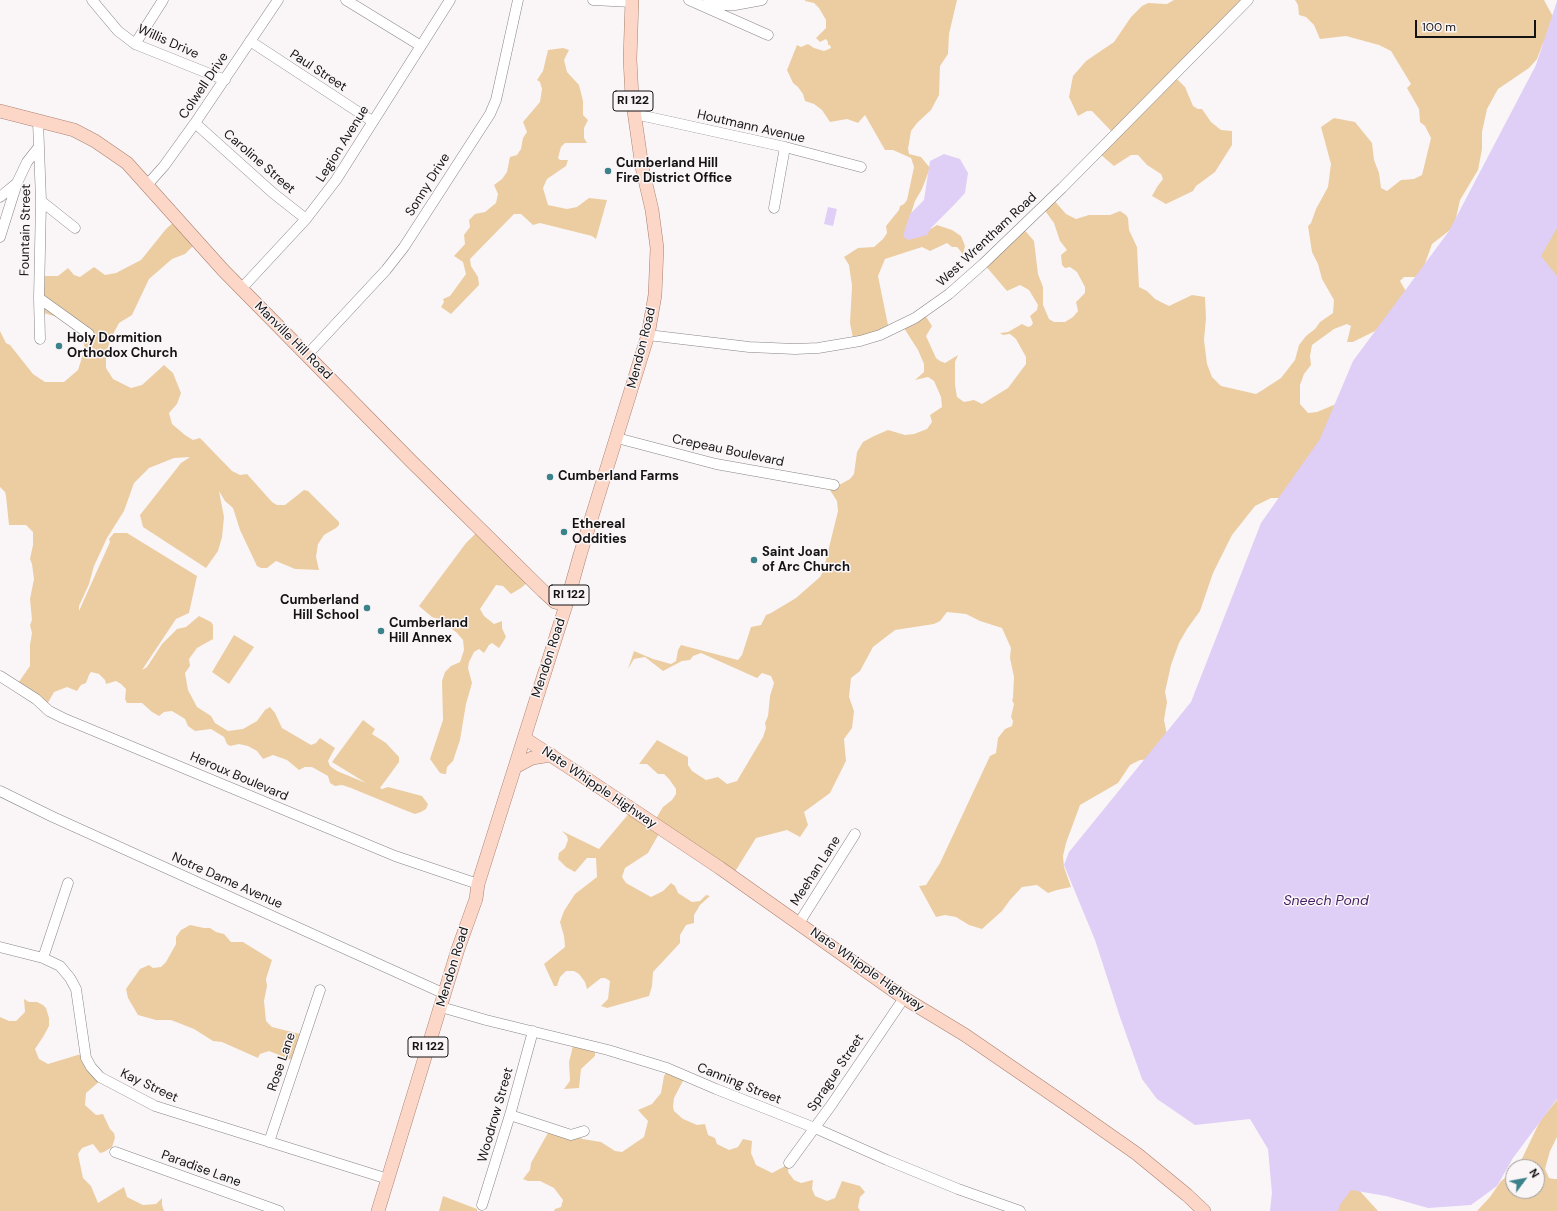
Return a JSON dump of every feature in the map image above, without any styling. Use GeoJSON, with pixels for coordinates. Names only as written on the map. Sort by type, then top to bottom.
{"type":"FeatureCollection","features":[{"type":"Feature","properties":{"kind":"main road","name":"Mendon Road"},"geometry":{"type":"LineString","coordinates":[[378,1211],[444,994],[476,899],[478,884],[516,767],[648,335],[655,295],[656,248],[652,210],[642,168],[632,97],[630,59],[632,1]]}},
{"type":"Feature","properties":{"kind":"main road","name":"Manville Hill Road"},"geometry":{"type":"LineString","coordinates":[[0,112],[59,125],[86,135],[127,163],[205,251],[307,355],[526,575],[555,602],[566,605]]}},
{"type":"Feature","properties":{"kind":"main road","name":"Nate Whipple Highway"},"geometry":{"type":"LineString","coordinates":[[524,738],[799,923],[904,998],[965,1035],[1137,1154],[1163,1174],[1204,1211]]}},
{"type":"Feature","properties":{"kind":"main road"},"geometry":{"type":"LineString","coordinates":[[516,767],[532,758],[551,755]]}},
{"type":"Feature","properties":{"kind":"street","name":"Willis Drive"},"geometry":{"type":"LineString","coordinates":[[92,0],[118,31],[135,44],[224,80]]}},
{"type":"Feature","properties":{"kind":"street"},"geometry":{"type":"LineString","coordinates":[[135,44],[163,0]]}},
{"type":"Feature","properties":{"kind":"street","name":"Colwell Drive"},"geometry":{"type":"LineString","coordinates":[[147,185],[164,166],[195,123],[278,0]]}},
{"type":"Feature","properties":{"kind":"street"},"geometry":{"type":"LineString","coordinates":[[346,0],[421,46]]}},
{"type":"Feature","properties":{"kind":"street","name":"Legion Avenue"},"geometry":{"type":"LineString","coordinates":[[241,288],[306,219],[336,180],[450,0]]}},
{"type":"Feature","properties":{"kind":"street","name":"Sonny Drive"},"geometry":{"type":"LineString","coordinates":[[307,355],[386,270],[404,247],[490,114],[496,100],[518,0]]}},
{"type":"Feature","properties":{"kind":"street"},"geometry":{"type":"LineString","coordinates":[[593,0],[632,1]]}},
{"type":"Feature","properties":{"kind":"street"},"geometry":{"type":"LineString","coordinates":[[689,0],[768,36]]}},
{"type":"Feature","properties":{"kind":"street"},"geometry":{"type":"LineString","coordinates":[[700,5],[735,5],[762,0]]}},
{"type":"Feature","properties":{"kind":"street","name":"West Wrentham Road"},"geometry":{"type":"LineString","coordinates":[[648,335],[749,347],[818,348],[872,338],[915,318],[949,294],[983,264],[1062,188],[1248,0]]}},
{"type":"Feature","properties":{"kind":"street","name":"Paul Street"},"geometry":{"type":"LineString","coordinates":[[250,41],[372,121]]}},
{"type":"Feature","properties":{"kind":"street","name":"Houtmann Avenue"},"geometry":{"type":"LineString","coordinates":[[635,114],[861,167]]}},
{"type":"Feature","properties":{"kind":"street","name":"Fountain Street"},"geometry":{"type":"LineString","coordinates":[[38,120],[41,201],[39,298],[40,339]]}},
{"type":"Feature","properties":{"kind":"street","name":"Caroline Street"},"geometry":{"type":"LineString","coordinates":[[195,123],[268,188],[306,219]]}},
{"type":"Feature","properties":{"kind":"street"},"geometry":{"type":"LineString","coordinates":[[0,237],[18,183],[27,162],[38,148]]}},
{"type":"Feature","properties":{"kind":"street"},"geometry":{"type":"LineString","coordinates":[[774,208],[785,148]]}},
{"type":"Feature","properties":{"kind":"street"},"geometry":{"type":"LineString","coordinates":[[0,196],[18,183]]}},
{"type":"Feature","properties":{"kind":"street"},"geometry":{"type":"LineString","coordinates":[[41,201],[75,228]]}},
{"type":"Feature","properties":{"kind":"street"},"geometry":{"type":"LineString","coordinates":[[39,298],[90,334]]}},
{"type":"Feature","properties":{"kind":"street","name":"Crepeau Boulevard"},"geometry":{"type":"LineString","coordinates":[[617,438],[716,464],[834,485]]}},
{"type":"Feature","properties":{"kind":"street","name":"Heroux Boulevard"},"geometry":{"type":"LineString","coordinates":[[0,676],[36,699],[49,711],[63,718],[395,856],[478,884]]}},
{"type":"Feature","properties":{"kind":"street","name":"Notre Dame Avenue"},"geometry":{"type":"LineString","coordinates":[[0,791],[60,820],[444,994]]}},
{"type":"Feature","properties":{"kind":"street","name":"Meehan Lane"},"geometry":{"type":"LineString","coordinates":[[799,923],[855,834]]}},
{"type":"Feature","properties":{"kind":"street"},"geometry":{"type":"LineString","coordinates":[[42,958],[68,883]]}},
{"type":"Feature","properties":{"kind":"street","name":"Kay Street"},"geometry":{"type":"LineString","coordinates":[[0,947],[42,958],[60,966],[70,978],[76,990],[86,1058],[91,1067],[100,1077],[155,1106],[388,1178]]}},
{"type":"Feature","properties":{"kind":"street","name":"Rose Lane"},"geometry":{"type":"LineString","coordinates":[[269,1142],[320,990]]}},
{"type":"Feature","properties":{"kind":"street","name":"Sprague Street"},"geometry":{"type":"LineString","coordinates":[[789,1163],[815,1128],[904,998]]}},
{"type":"Feature","properties":{"kind":"street","name":"Canning Street"},"geometry":{"type":"LineString","coordinates":[[441,1007],[608,1050],[667,1068],[815,1128],[951,1186],[1020,1211]]}},
{"type":"Feature","properties":{"kind":"street","name":"Woodrow Street"},"geometry":{"type":"LineString","coordinates":[[482,1205],[510,1115],[533,1031]]}},
{"type":"Feature","properties":{"kind":"street"},"geometry":{"type":"LineString","coordinates":[[510,1115],[571,1135],[584,1131]]}},
{"type":"Feature","properties":{"kind":"street","name":"Paradise Lane"},"geometry":{"type":"LineString","coordinates":[[115,1152],[278,1211]]}},
{"type":"Feature","properties":{"kind":"shaded area"},"geometry":{"type":"Polygon","coordinates":[[[805,0],[957,0],[949,34],[948,54],[940,66],[939,95],[931,110],[911,131],[908,149],[909,154],[921,157],[930,168],[922,189],[915,201],[908,223],[921,235],[937,225],[952,230],[961,236],[965,246],[963,254],[957,247],[952,247],[947,243],[930,251],[922,247],[885,259],[878,276],[889,330],[853,338],[850,323],[852,286],[849,265],[844,257],[858,248],[874,247],[883,239],[887,233],[886,226],[899,210],[900,206],[907,200],[914,167],[911,158],[893,150],[885,150],[865,115],[858,123],[847,119],[830,122],[822,110],[814,104],[805,101],[803,94],[793,83],[787,70],[797,45],[801,47],[808,44],[814,48],[824,51],[831,48],[826,39],[820,42],[816,38],[826,28],[826,20],[819,8],[814,3],[805,0]]]}},
{"type":"Feature","properties":{"kind":"shaded area"},"geometry":{"type":"Polygon","coordinates":[[[1174,0],[1248,0],[1174,76],[1185,87],[1193,106],[1198,109],[1202,109],[1211,122],[1221,130],[1232,131],[1232,145],[1215,172],[1196,186],[1193,191],[1166,204],[1152,196],[1163,179],[1161,174],[1147,165],[1138,155],[1131,155],[1114,166],[1100,154],[1113,133],[1092,111],[1087,111],[1078,116],[1069,97],[1073,76],[1086,61],[1114,42],[1131,17],[1142,6],[1148,3],[1167,4],[1174,0]]]}},
{"type":"Feature","properties":{"kind":"shaded area"},"geometry":{"type":"Polygon","coordinates":[[[1295,0],[1544,0],[1557,24],[1543,43],[1537,59],[1529,68],[1498,89],[1487,109],[1482,132],[1482,149],[1478,170],[1460,200],[1454,227],[1432,244],[1422,272],[1416,277],[1404,277],[1400,281],[1411,300],[1409,308],[1375,331],[1353,342],[1347,342],[1351,326],[1347,324],[1334,329],[1312,345],[1310,356],[1311,365],[1304,374],[1300,385],[1300,404],[1308,413],[1317,412],[1336,404],[1340,405],[1289,498],[1271,498],[1255,506],[1232,535],[1213,573],[1200,611],[1179,643],[1171,665],[1165,692],[1167,702],[1164,720],[1168,740],[1151,759],[1140,760],[1130,765],[1118,783],[1080,805],[1066,843],[1063,856],[1064,867],[1071,887],[1048,893],[1037,885],[1022,887],[1002,911],[982,929],[969,925],[956,917],[945,915],[936,917],[919,886],[926,885],[940,863],[990,756],[996,753],[998,738],[1005,729],[1012,726],[1013,721],[1011,717],[1014,704],[1012,700],[1014,677],[1010,658],[1011,648],[1002,628],[980,621],[966,614],[947,612],[940,621],[934,624],[895,630],[873,647],[860,671],[851,678],[849,697],[854,711],[852,728],[844,739],[846,761],[830,793],[804,812],[808,825],[800,837],[787,830],[756,838],[731,878],[660,832],[648,853],[625,868],[622,877],[626,883],[651,897],[663,891],[671,883],[675,886],[678,893],[692,902],[700,901],[706,895],[710,896],[700,905],[694,915],[694,923],[686,925],[680,935],[680,943],[653,972],[652,986],[649,996],[607,1008],[601,1006],[608,999],[610,981],[605,978],[601,978],[587,989],[585,982],[579,974],[574,971],[566,971],[560,977],[557,986],[554,986],[544,964],[565,947],[560,922],[564,911],[575,894],[597,877],[596,858],[587,858],[575,872],[566,867],[558,859],[559,853],[565,848],[568,840],[567,836],[562,831],[599,849],[631,811],[652,825],[663,807],[672,800],[676,794],[676,789],[664,774],[658,774],[647,764],[639,764],[657,740],[688,757],[688,765],[692,771],[706,780],[718,777],[727,784],[737,781],[763,737],[766,728],[765,723],[768,716],[770,696],[774,683],[771,676],[762,673],[757,678],[701,653],[693,656],[690,660],[682,661],[663,671],[645,657],[634,659],[628,669],[634,651],[653,659],[671,664],[676,661],[678,650],[681,645],[738,660],[742,655],[751,627],[761,625],[766,615],[796,598],[820,577],[823,572],[838,511],[837,501],[826,484],[839,485],[850,479],[854,474],[857,452],[863,442],[888,430],[905,435],[914,434],[927,429],[932,422],[930,415],[942,407],[941,397],[934,381],[928,377],[915,380],[924,372],[924,364],[918,350],[902,325],[923,312],[932,326],[926,336],[936,358],[945,363],[958,355],[955,362],[955,385],[957,397],[964,402],[974,400],[982,404],[1008,388],[1026,364],[1026,357],[1016,339],[1010,334],[1003,335],[1000,333],[1008,332],[1022,324],[1028,327],[1031,326],[1033,323],[1030,316],[1037,310],[1038,305],[1029,290],[1020,285],[1007,291],[984,264],[1022,227],[1034,241],[1038,274],[1043,287],[1043,305],[1049,319],[1054,322],[1065,322],[1073,317],[1078,311],[1076,302],[1085,293],[1085,287],[1077,272],[1070,267],[1065,268],[1062,265],[1061,255],[1067,250],[1060,241],[1054,223],[1043,208],[1052,198],[1066,214],[1076,219],[1089,215],[1110,215],[1120,211],[1126,215],[1128,218],[1129,230],[1137,247],[1139,287],[1147,291],[1155,299],[1169,306],[1192,295],[1205,297],[1206,318],[1204,340],[1207,364],[1212,377],[1221,386],[1256,394],[1281,378],[1295,360],[1299,345],[1306,336],[1315,329],[1320,322],[1333,313],[1334,300],[1322,279],[1318,264],[1312,252],[1308,226],[1311,223],[1316,209],[1328,187],[1331,164],[1321,127],[1334,118],[1355,122],[1372,143],[1374,160],[1379,173],[1381,188],[1387,191],[1401,180],[1414,179],[1422,175],[1431,138],[1425,126],[1420,122],[1419,109],[1407,88],[1411,84],[1391,51],[1379,45],[1346,36],[1320,39],[1314,25],[1306,17],[1299,15],[1298,5],[1295,0]]]}},
{"type":"Feature","properties":{"kind":"shaded area"},"geometry":{"type":"Polygon","coordinates":[[[563,48],[569,50],[564,60],[567,72],[579,85],[583,101],[583,115],[588,120],[584,128],[584,138],[587,143],[565,143],[561,147],[558,158],[560,160],[568,160],[566,166],[547,179],[543,188],[548,205],[567,209],[577,207],[589,198],[607,200],[596,239],[592,236],[540,223],[533,225],[521,214],[514,214],[470,259],[471,266],[478,277],[479,285],[451,314],[441,307],[444,302],[443,299],[450,296],[466,274],[463,262],[454,256],[465,244],[464,235],[470,227],[469,220],[475,214],[485,212],[496,203],[498,194],[494,185],[502,179],[507,172],[510,157],[517,155],[521,149],[523,138],[527,132],[523,122],[540,102],[542,89],[540,82],[537,80],[543,71],[548,50],[563,48]]]}},
{"type":"Feature","properties":{"kind":"shaded area"},"geometry":{"type":"Polygon","coordinates":[[[1557,197],[1557,286],[1518,221],[1557,197]]]}},
{"type":"Feature","properties":{"kind":"shaded area"},"geometry":{"type":"Polygon","coordinates":[[[175,221],[195,244],[185,254],[172,259],[149,279],[132,315],[119,323],[111,338],[106,354],[106,368],[113,379],[131,388],[142,385],[164,365],[173,373],[181,393],[177,404],[169,413],[172,424],[193,440],[200,438],[232,471],[240,475],[247,474],[272,502],[277,505],[285,505],[304,490],[308,491],[339,522],[339,525],[324,535],[318,544],[316,557],[319,570],[295,569],[276,561],[267,568],[261,568],[257,566],[240,530],[233,508],[225,501],[219,491],[224,517],[222,537],[218,551],[206,568],[143,527],[140,515],[181,463],[190,457],[174,458],[149,468],[134,483],[124,511],[107,538],[94,566],[89,584],[79,606],[79,611],[110,542],[109,539],[114,533],[127,533],[197,576],[189,613],[176,619],[142,670],[147,667],[162,644],[177,629],[186,627],[199,616],[211,622],[213,625],[213,639],[197,648],[189,659],[190,666],[185,673],[188,690],[197,707],[211,716],[215,723],[228,731],[243,729],[257,721],[265,710],[270,707],[275,713],[282,728],[311,745],[316,743],[320,738],[335,748],[328,761],[330,766],[337,771],[366,783],[332,762],[363,720],[375,729],[372,734],[386,743],[399,757],[399,762],[380,788],[382,789],[388,787],[422,796],[428,804],[426,809],[421,812],[415,814],[351,788],[342,785],[335,786],[330,783],[328,776],[312,767],[305,767],[299,770],[287,760],[273,755],[263,759],[257,751],[248,746],[239,744],[230,746],[227,744],[224,737],[211,729],[195,731],[188,726],[185,719],[172,711],[164,712],[159,716],[142,703],[127,703],[125,699],[126,689],[116,681],[106,684],[105,680],[99,674],[91,672],[86,683],[81,685],[77,691],[67,687],[54,692],[45,708],[16,686],[30,666],[30,645],[32,633],[30,625],[32,620],[30,599],[34,579],[30,559],[33,545],[33,532],[26,525],[9,525],[6,496],[5,492],[0,487],[0,331],[6,343],[10,345],[33,374],[45,382],[64,382],[78,370],[85,348],[81,335],[60,318],[44,313],[39,276],[58,276],[68,268],[74,275],[80,277],[94,267],[105,275],[116,273],[141,260],[166,229],[175,221]]]}},
{"type":"Feature","properties":{"kind":"shaded area"},"geometry":{"type":"Polygon","coordinates":[[[477,532],[528,582],[511,594],[503,586],[496,585],[480,609],[484,616],[494,624],[502,621],[502,628],[506,637],[499,648],[492,643],[484,653],[479,649],[474,652],[469,662],[468,668],[472,683],[466,704],[460,740],[453,761],[447,767],[446,774],[444,774],[440,773],[430,759],[443,720],[442,681],[445,672],[451,666],[460,662],[464,650],[463,640],[441,620],[432,617],[419,606],[466,543],[477,532]]]}},
{"type":"Feature","properties":{"kind":"shaded area"},"geometry":{"type":"Polygon","coordinates":[[[234,635],[254,647],[229,684],[212,672],[234,635]]]}},
{"type":"Feature","properties":{"kind":"shaded area"},"geometry":{"type":"Polygon","coordinates":[[[190,925],[210,928],[216,932],[224,934],[231,942],[243,942],[272,960],[266,979],[267,986],[264,1001],[266,1021],[272,1027],[300,1034],[292,1060],[269,1051],[260,1054],[258,1058],[222,1042],[213,1041],[194,1029],[171,1020],[156,1020],[138,1015],[128,998],[126,989],[140,969],[149,965],[153,968],[161,967],[166,962],[176,944],[176,937],[181,930],[190,925]]]}},
{"type":"Feature","properties":{"kind":"shaded area"},"geometry":{"type":"Polygon","coordinates":[[[24,999],[29,1002],[37,1002],[43,1005],[46,1008],[49,1018],[49,1026],[35,1049],[39,1059],[48,1064],[81,1054],[100,1081],[86,1093],[85,1105],[96,1115],[103,1114],[110,1129],[114,1133],[115,1138],[112,1147],[104,1152],[100,1153],[93,1144],[82,1148],[78,1154],[83,1178],[91,1186],[98,1203],[124,1187],[127,1197],[143,1205],[156,1204],[162,1198],[164,1211],[0,1211],[0,1017],[9,1021],[16,1021],[25,1012],[24,999]]]}},
{"type":"Feature","properties":{"kind":"shaded area"},"geometry":{"type":"Polygon","coordinates":[[[574,1042],[595,1047],[595,1056],[581,1069],[579,1088],[564,1089],[570,1081],[569,1062],[574,1042]]]}},
{"type":"Feature","properties":{"kind":"shaded area"},"geometry":{"type":"Polygon","coordinates":[[[668,1069],[685,1077],[674,1098],[673,1107],[674,1111],[683,1119],[697,1125],[705,1124],[708,1135],[715,1138],[717,1144],[729,1150],[738,1147],[743,1139],[752,1141],[751,1153],[756,1165],[772,1173],[789,1164],[788,1172],[794,1180],[801,1183],[813,1180],[812,1189],[815,1196],[827,1201],[835,1198],[842,1181],[860,1186],[865,1192],[860,1197],[858,1207],[860,1211],[554,1211],[555,1209],[561,1207],[563,1200],[554,1188],[540,1181],[528,1181],[523,1179],[530,1170],[531,1163],[549,1131],[558,1130],[583,1139],[601,1142],[615,1151],[622,1152],[644,1137],[648,1121],[638,1110],[652,1104],[661,1093],[664,1076],[668,1069]]]}},
{"type":"Feature","properties":{"kind":"shaded area"},"geometry":{"type":"Polygon","coordinates":[[[1557,1100],[1557,1137],[1550,1151],[1545,1169],[1545,1159],[1522,1159],[1540,1121],[1557,1100]]]}},
{"type":"Feature","properties":{"kind":"shaded area"},"geometry":{"type":"Polygon","coordinates":[[[1545,1169],[1549,1178],[1557,1179],[1557,1211],[1477,1211],[1490,1197],[1501,1181],[1505,1178],[1505,1199],[1545,1199],[1545,1169]]]}},
{"type":"Feature","properties":{"kind":"shaded area"},"geometry":{"type":"Polygon","coordinates":[[[1352,1188],[1358,1189],[1378,1211],[1330,1211],[1352,1188]]]}},
{"type":"Feature","properties":{"kind":"shaded area"},"geometry":{"type":"Polygon","coordinates":[[[443,1196],[477,1209],[477,1211],[439,1211],[443,1196]]]}},
{"type":"Feature","properties":{"kind":"water","name":"Sneech Pond"},"geometry":{"type":"Polygon","coordinates":[[[1557,1],[1557,228],[1541,256],[1557,276],[1557,1099],[1512,1159],[1505,1159],[1505,1172],[1497,1186],[1471,1205],[1428,1208],[1386,1196],[1351,1190],[1340,1205],[1338,1211],[1270,1211],[1272,1193],[1268,1149],[1250,1119],[1195,1125],[1157,1099],[1142,1079],[1095,940],[1064,865],[1069,852],[1191,702],[1261,523],[1320,439],[1353,361],[1449,231],[1536,65],[1557,1]]]}},
{"type":"Feature","properties":{"kind":"water"},"geometry":{"type":"Polygon","coordinates":[[[944,154],[960,159],[968,173],[965,193],[931,228],[927,235],[908,240],[903,236],[910,214],[924,200],[930,161],[944,154]]]}},
{"type":"Feature","properties":{"kind":"water"},"geometry":{"type":"Polygon","coordinates":[[[828,207],[837,209],[833,226],[824,224],[828,207]]]}},
{"type":"Feature","properties":{"kind":"place","name":"Cumberland Hill Fire District Office"},"geometry":{"type":"Point","coordinates":[608,171]}},
{"type":"Feature","properties":{"kind":"place","name":"Holy Dormition Orthodox Church"},"geometry":{"type":"Point","coordinates":[59,346]}},
{"type":"Feature","properties":{"kind":"place","name":"Cumberland Farms"},"geometry":{"type":"Point","coordinates":[550,477]}},
{"type":"Feature","properties":{"kind":"place","name":"Ethereal Oddities"},"geometry":{"type":"Point","coordinates":[564,532]}},
{"type":"Feature","properties":{"kind":"place","name":"Saint Joan of Arc Church"},"geometry":{"type":"Point","coordinates":[754,560]}},
{"type":"Feature","properties":{"kind":"place","name":"Cumberland Hill School"},"geometry":{"type":"Point","coordinates":[367,608]}},
{"type":"Feature","properties":{"kind":"place","name":"Cumberland Hill Annex"},"geometry":{"type":"Point","coordinates":[381,631]}}]}
